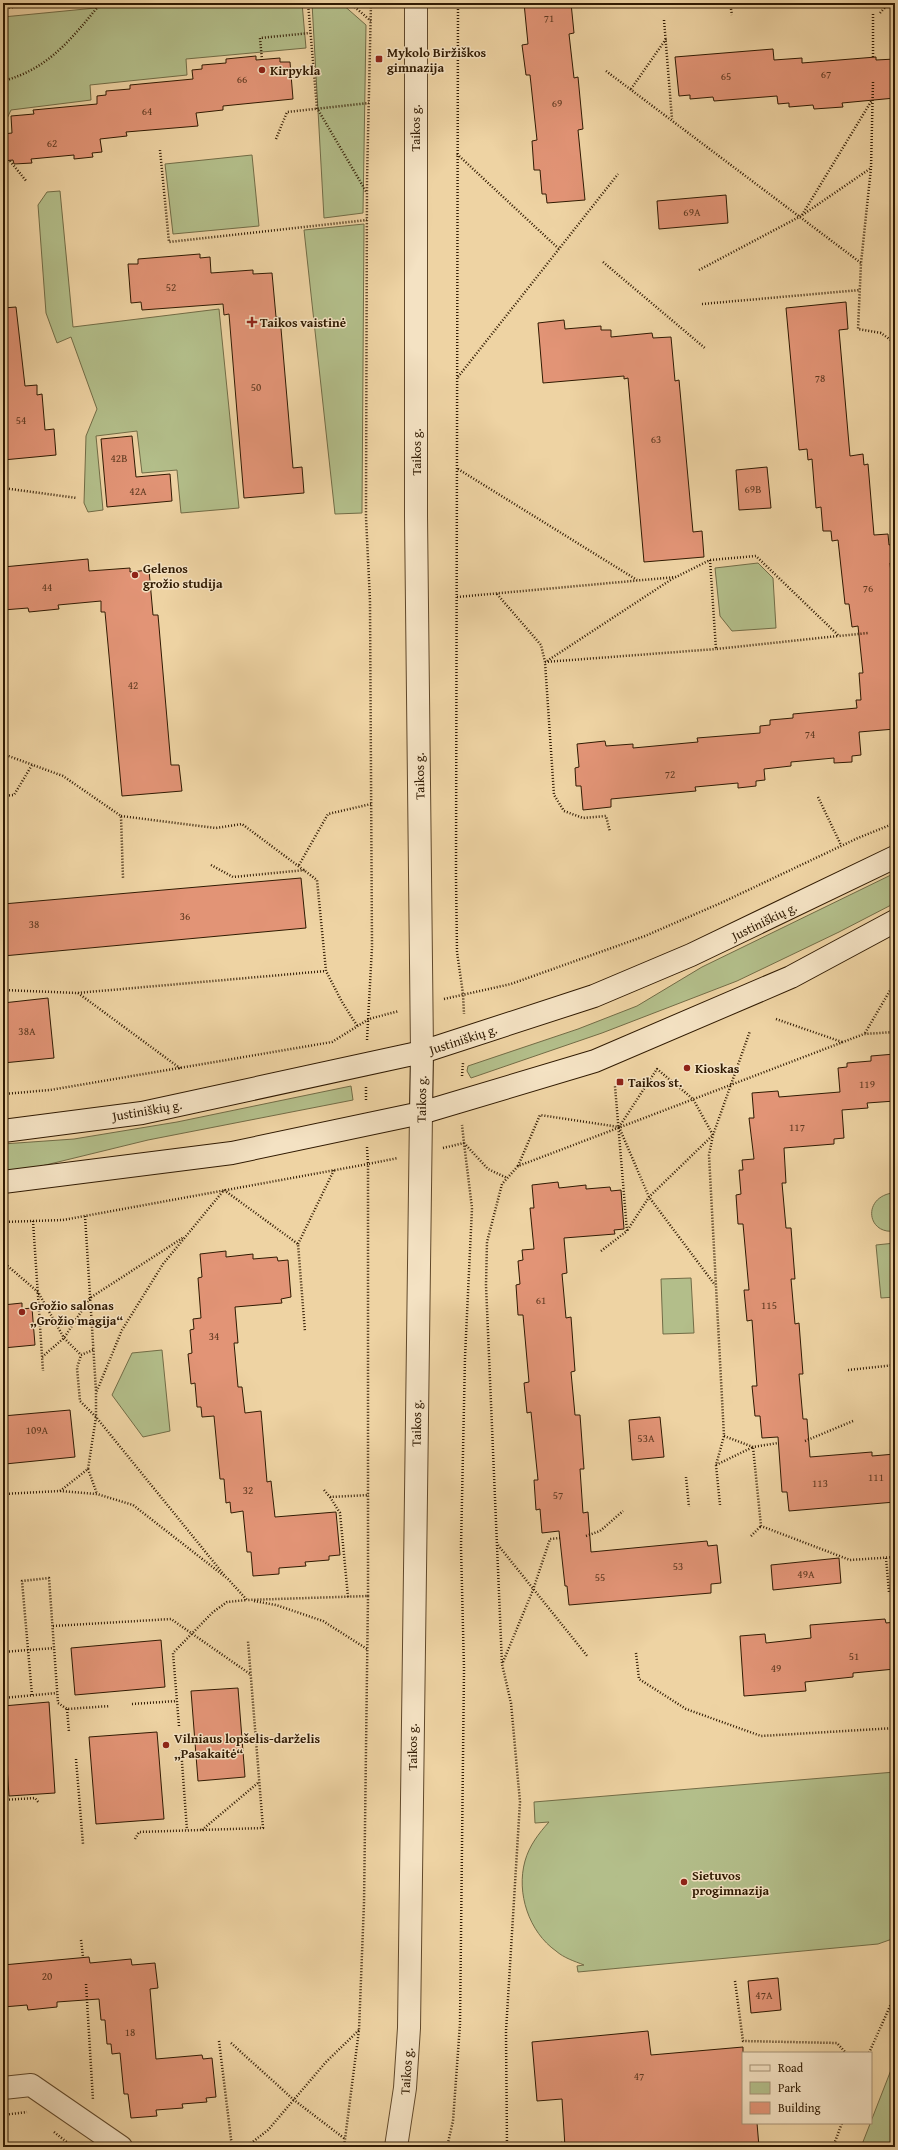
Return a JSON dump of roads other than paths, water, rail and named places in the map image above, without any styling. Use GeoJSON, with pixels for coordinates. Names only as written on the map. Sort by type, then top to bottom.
{"type":"FeatureCollection","features":[{"type":"Feature","properties":{"kind":"street","name":"Taikos g."},"geometry":{"type":"LineString","coordinates":[[396,2147],[405,2088],[409,2020],[422,1052],[416,516],[416,3]]}},
{"type":"Feature","properties":{"kind":"street","name":"Justiniškių g."},"geometry":{"type":"LineString","coordinates":[[3,1131],[142,1113],[422,1052],[594,996],[691,955],[872,870],[895,857]]}},
{"type":"Feature","properties":{"kind":"street"},"geometry":{"type":"LineString","coordinates":[[3,1182],[232,1154],[420,1113],[595,1061],[791,977],[895,921]]}},
{"type":"Feature","properties":{"kind":"street"},"geometry":{"type":"LineString","coordinates":[[3,2088],[31,2085],[121,2147]]}},
{"type":"Feature","properties":{"kind":"place","name":"Mykolo Biržiškos gimnazija"},"geometry":{"type":"Point","coordinates":[379,59]}},
{"type":"Feature","properties":{"kind":"place","name":"Kirpykla"},"geometry":{"type":"Point","coordinates":[262,70]}},
{"type":"Feature","properties":{"kind":"place","name":"Taikos vaistinė"},"geometry":{"type":"Point","coordinates":[252,322]}},
{"type":"Feature","properties":{"kind":"place","name":"Gelenos grožio studija"},"geometry":{"type":"Point","coordinates":[135,575]}},
{"type":"Feature","properties":{"kind":"place","name":"Kioskas"},"geometry":{"type":"Point","coordinates":[687,1068]}},
{"type":"Feature","properties":{"kind":"place","name":"Taikos st."},"geometry":{"type":"Point","coordinates":[620,1082]}},
{"type":"Feature","properties":{"kind":"place","name":"Grožio salonas „Grožio magija“"},"geometry":{"type":"Point","coordinates":[22,1312]}},
{"type":"Feature","properties":{"kind":"place","name":"Vilniaus lopšelis-darželis „Pasakaitė“"},"geometry":{"type":"Point","coordinates":[166,1745]}},
{"type":"Feature","properties":{"kind":"place","name":"Sietuvos progimnazija"},"geometry":{"type":"Point","coordinates":[684,1882]}}]}
